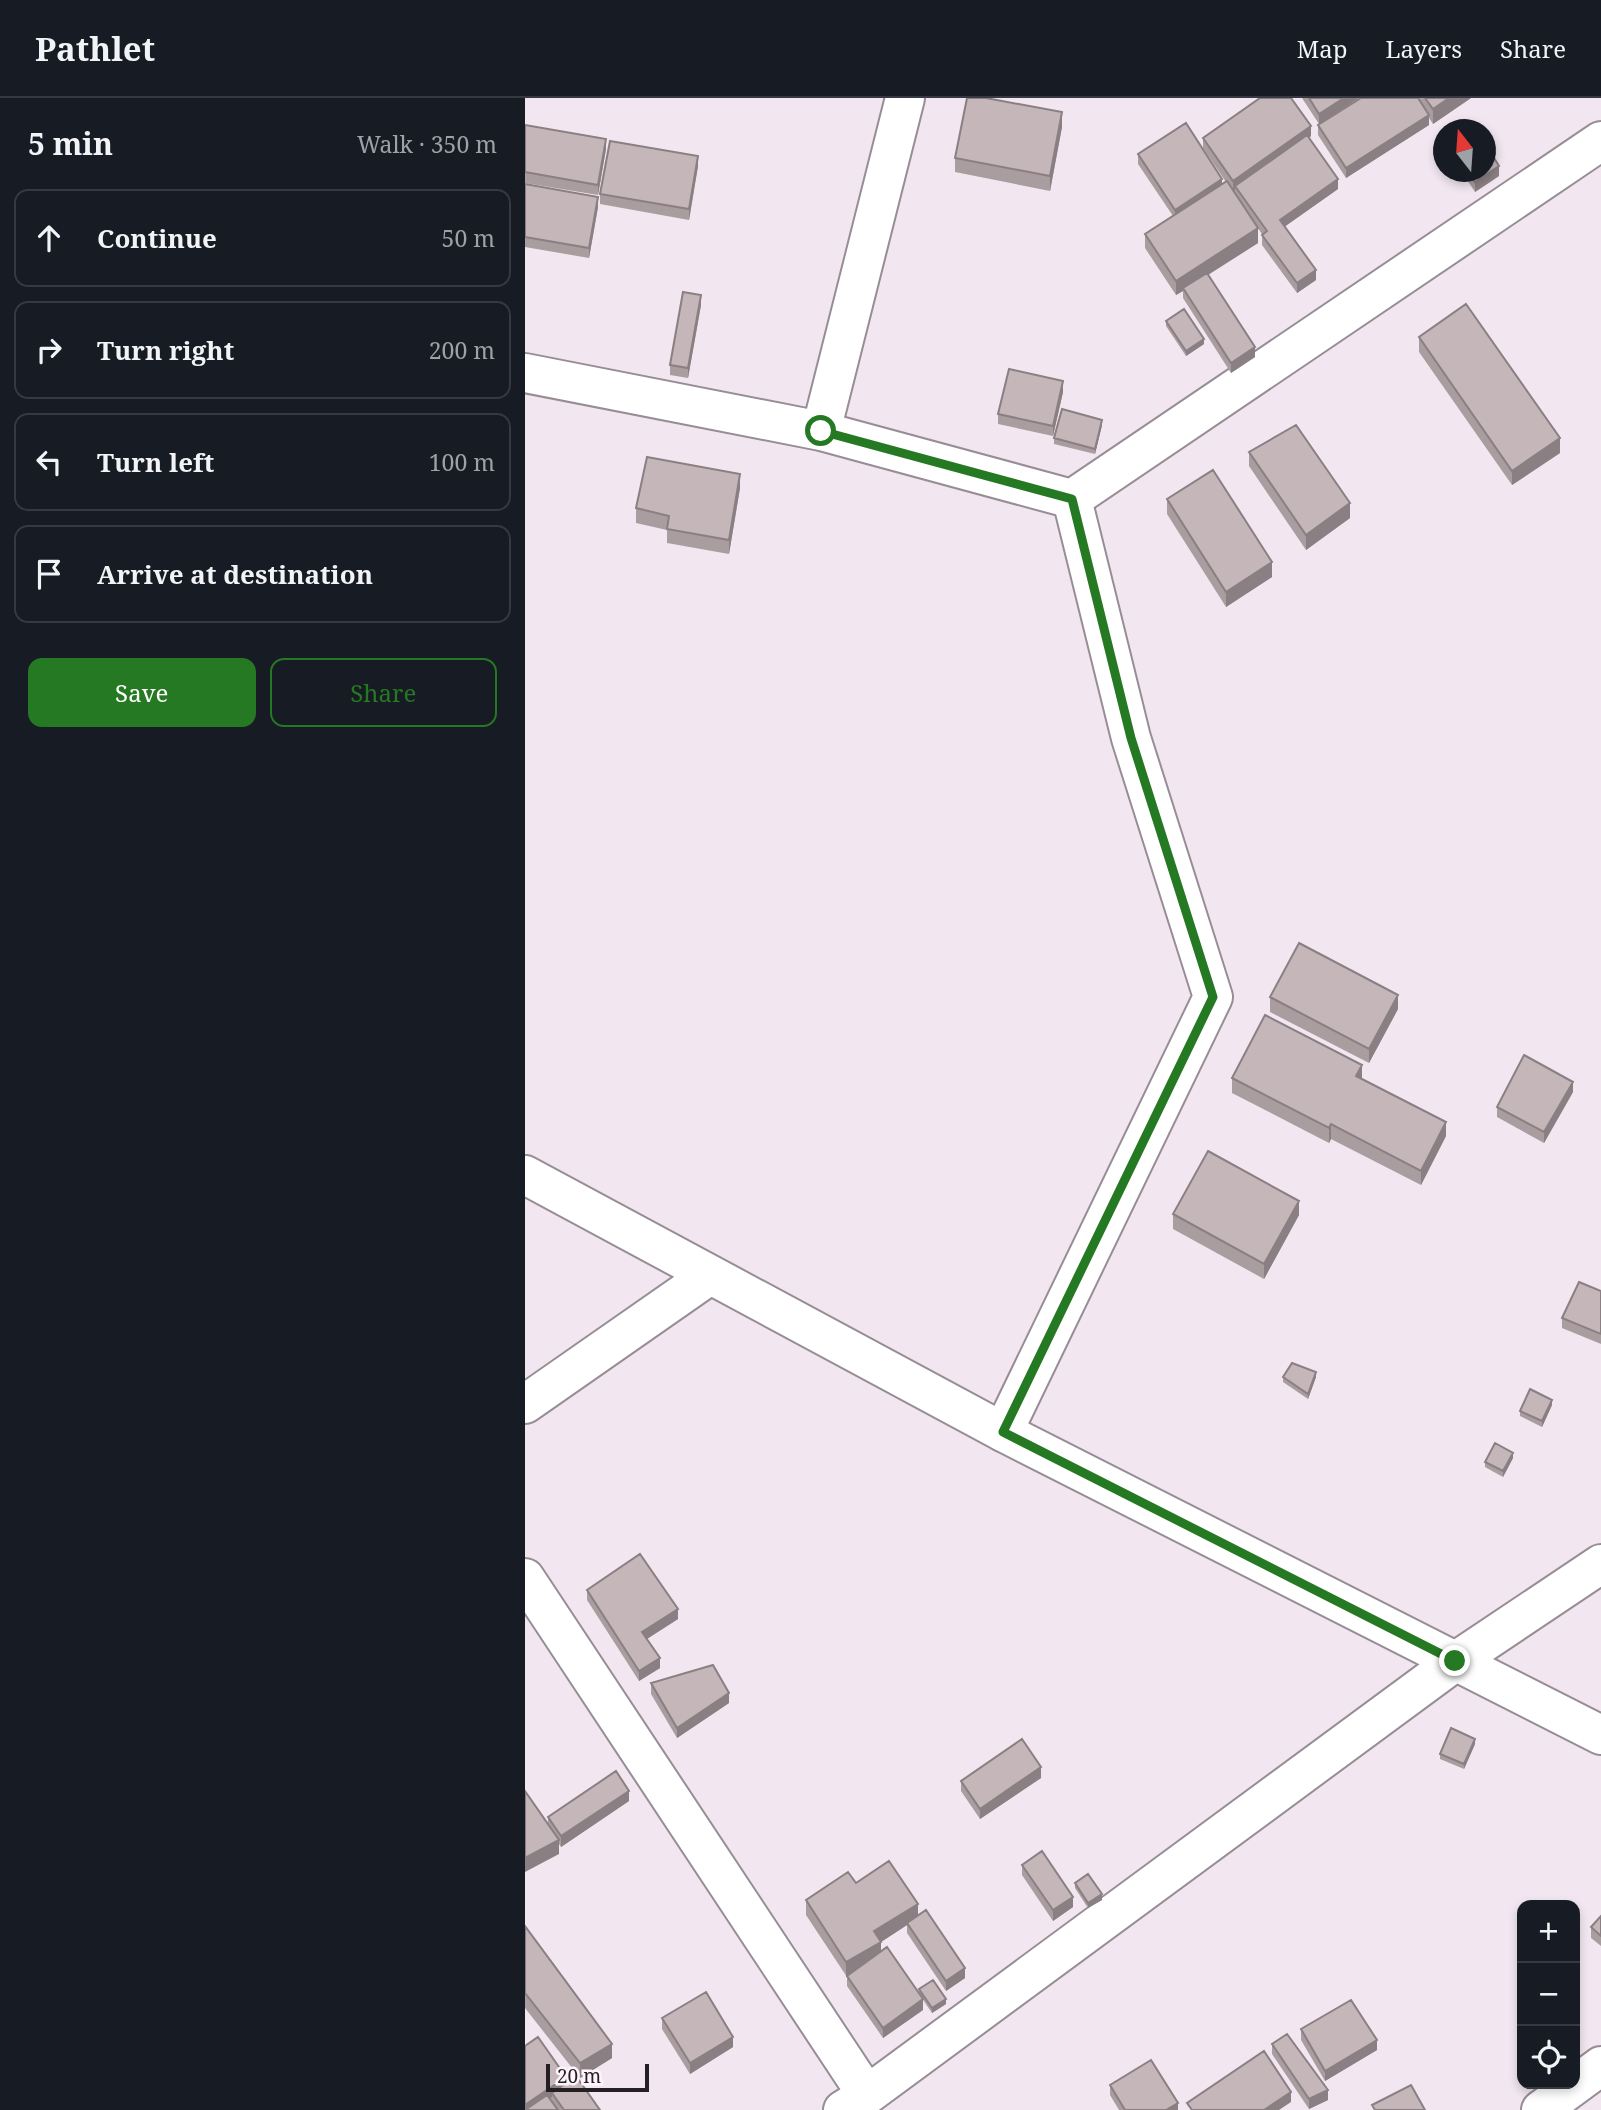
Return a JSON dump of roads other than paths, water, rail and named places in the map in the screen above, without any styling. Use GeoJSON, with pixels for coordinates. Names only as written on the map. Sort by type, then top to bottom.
{"type":"FeatureCollection","features":[{"type":"Feature","properties":{"kind":"street"},"geometry":{"type":"LineString","coordinates":[[821,431],[905,98]]}},
{"type":"Feature","properties":{"kind":"street"},"geometry":{"type":"LineString","coordinates":[[525,373],[821,431],[1072,499],[1601,141]]}},
{"type":"Feature","properties":{"kind":"street"},"geometry":{"type":"LineString","coordinates":[[1003,1432],[1213,997],[1131,738],[1072,499]]}},
{"type":"Feature","properties":{"kind":"street"},"geometry":{"type":"LineString","coordinates":[[525,1175],[1003,1432],[1601,1735]]}},
{"type":"Feature","properties":{"kind":"street"},"geometry":{"type":"LineString","coordinates":[[525,1404],[710,1275]]}},
{"type":"Feature","properties":{"kind":"street"},"geometry":{"type":"LineString","coordinates":[[525,1578],[855,2103],[1455,1661],[1601,1564]]}},
{"type":"Feature","properties":{"kind":"street"},"geometry":{"type":"LineString","coordinates":[[1541,2110],[1601,2066]]}}]}
